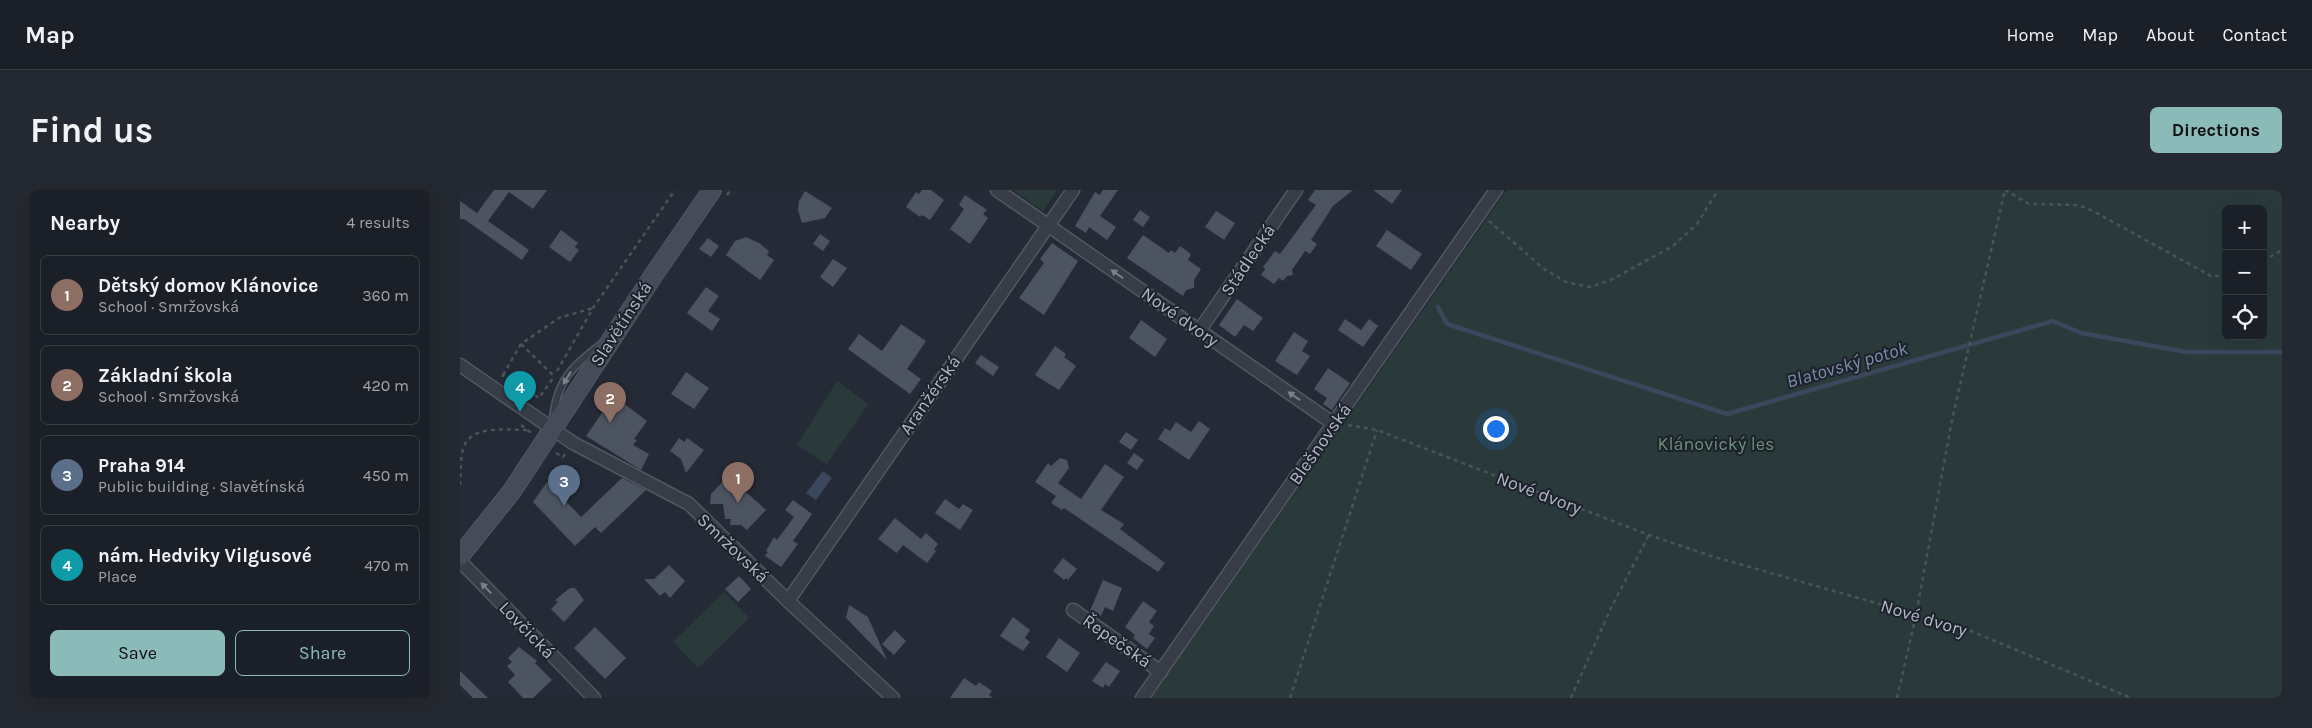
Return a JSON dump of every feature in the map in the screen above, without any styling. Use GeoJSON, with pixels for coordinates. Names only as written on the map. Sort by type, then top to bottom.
{"type":"FeatureCollection","features":[{"type":"Feature","properties":{"kind":"street","name":"Slavětínská"},"geometry":{"type":"LineString","coordinates":[[460,556],[512,491],[615,333],[712,190]]}},
{"type":"Feature","properties":{"kind":"street","name":"Nové dvory"},"geometry":{"type":"LineString","coordinates":[[997,190],[1334,424]]}},
{"type":"Feature","properties":{"kind":"street","name":"Aranžérská"},"geometry":{"type":"LineString","coordinates":[[788,601],[1073,190]]}},
{"type":"Feature","properties":{"kind":"street","name":"Stádlecká"},"geometry":{"type":"LineString","coordinates":[[1199,331],[1296,190]]}},
{"type":"Feature","properties":{"kind":"street","name":"Blešnovská"},"geometry":{"type":"LineString","coordinates":[[1142,698],[1496,190]]}},
{"type":"Feature","properties":{"kind":"street","name":"Smržovská"},"geometry":{"type":"LineString","coordinates":[[460,365],[573,443],[688,504],[788,601],[893,698]]}},
{"type":"Feature","properties":{"kind":"street","name":"Lovčická"},"geometry":{"type":"LineString","coordinates":[[460,561],[594,698]]}},
{"type":"Feature","properties":{"kind":"street","name":"Řepečská"},"geometry":{"type":"LineString","coordinates":[[1073,610],[1161,672]]}},
{"type":"Feature","properties":{"kind":"path"},"geometry":{"type":"LineString","coordinates":[[503,375],[539,398],[554,376],[593,308],[674,190]]}},
{"type":"Feature","properties":{"kind":"path"},"geometry":{"type":"LineString","coordinates":[[1479,214],[1507,235],[1544,269],[1566,282],[1590,287],[1611,280],[1672,246],[1697,224],[1718,190]]}},
{"type":"Feature","properties":{"kind":"path"},"geometry":{"type":"LineString","coordinates":[[1897,698],[1916,615],[1952,420],[2005,190],[2029,204],[2078,205],[2093,211],[2211,276],[2222,276]]}},
{"type":"Feature","properties":{"kind":"path"},"geometry":{"type":"LineString","coordinates":[[2267,259],[2282,250]]}},
{"type":"Feature","properties":{"kind":"path"},"geometry":{"type":"LineString","coordinates":[[493,389],[521,344],[559,318],[593,308]]}},
{"type":"Feature","properties":{"kind":"path"},"geometry":{"type":"LineString","coordinates":[[521,344],[554,376]]}},
{"type":"Feature","properties":{"kind":"path"},"geometry":{"type":"LineString","coordinates":[[460,485],[462,450],[466,440],[476,433],[490,430],[529,431],[514,419]]}},
{"type":"Feature","properties":{"kind":"path","name":"Nové dvory"},"geometry":{"type":"LineString","coordinates":[[1334,424],[1377,430],[1649,535],[1711,556],[1964,628],[2131,698]]}},
{"type":"Feature","properties":{"kind":"path"},"geometry":{"type":"LineString","coordinates":[[1290,698],[1377,430]]}},
{"type":"Feature","properties":{"kind":"path"},"geometry":{"type":"LineString","coordinates":[[1571,698],[1611,608],[1649,535]]}},
{"type":"Feature","properties":{"kind":"green space"},"geometry":{"type":"Polygon","coordinates":[[[1013,190],[1057,190],[1043,211],[1013,190]]]}},
{"type":"Feature","properties":{"kind":"green space","name":"Klánovický les"},"geometry":{"type":"Polygon","coordinates":[[[1507,190],[2282,190],[2282,698],[1151,698],[1507,190]]]}},
{"type":"Feature","properties":{"kind":"green space"},"geometry":{"type":"Polygon","coordinates":[[[837,381],[868,404],[827,464],[797,445],[837,381]]]}},
{"type":"Feature","properties":{"kind":"green space"},"geometry":{"type":"Polygon","coordinates":[[[724,592],[749,618],[698,668],[673,642],[724,592]]]}},
{"type":"Feature","properties":{"kind":"water"},"geometry":{"type":"Polygon","coordinates":[[[823,471],[832,478],[816,500],[806,493],[823,471]]]}},
{"type":"Feature","properties":{"kind":"building"},"geometry":{"type":"Polygon","coordinates":[[[494,190],[547,190],[533,209],[509,192],[488,221],[529,250],[522,260],[464,219],[460,219],[460,201],[477,213],[494,190]]]}},
{"type":"Feature","properties":{"kind":"building"},"geometry":{"type":"Polygon","coordinates":[[[922,190],[931,190],[944,200],[930,220],[922,215],[920,217],[906,207],[916,192],[919,194],[922,190]]]}},
{"type":"Feature","properties":{"kind":"building"},"geometry":{"type":"Polygon","coordinates":[[[1103,190],[1118,190],[1100,216],[1116,227],[1107,240],[1089,227],[1086,233],[1075,226],[1095,192],[1100,195],[1103,190]]]}},
{"type":"Feature","properties":{"kind":"building"},"geometry":{"type":"Polygon","coordinates":[[[1315,190],[1353,190],[1333,206],[1311,240],[1317,244],[1310,254],[1305,251],[1292,270],[1293,275],[1287,276],[1283,281],[1279,278],[1274,284],[1261,275],[1265,269],[1263,267],[1275,251],[1280,254],[1316,205],[1308,200],[1315,190]]]}},
{"type":"Feature","properties":{"kind":"building"},"geometry":{"type":"Polygon","coordinates":[[[1373,190],[1402,190],[1392,204],[1373,190]]]}},
{"type":"Feature","properties":{"kind":"building"},"geometry":{"type":"Polygon","coordinates":[[[805,191],[832,208],[825,218],[802,223],[798,210],[799,201],[805,191]]]}},
{"type":"Feature","properties":{"kind":"building"},"geometry":{"type":"Polygon","coordinates":[[[965,195],[987,210],[983,214],[988,218],[970,244],[950,229],[964,209],[959,205],[965,195]]]}},
{"type":"Feature","properties":{"kind":"building"},"geometry":{"type":"Polygon","coordinates":[[[1140,210],[1150,217],[1143,227],[1133,220],[1140,210]]]}},
{"type":"Feature","properties":{"kind":"building"},"geometry":{"type":"Polygon","coordinates":[[[1216,211],[1235,223],[1224,240],[1205,227],[1216,211]]]}},
{"type":"Feature","properties":{"kind":"building"},"geometry":{"type":"Polygon","coordinates":[[[561,230],[578,243],[575,247],[579,250],[570,262],[549,247],[561,230]]]}},
{"type":"Feature","properties":{"kind":"building"},"geometry":{"type":"Polygon","coordinates":[[[1387,230],[1422,254],[1411,270],[1376,246],[1387,230]]]}},
{"type":"Feature","properties":{"kind":"building"},"geometry":{"type":"Polygon","coordinates":[[[820,234],[830,241],[823,251],[813,244],[820,234]]]}},
{"type":"Feature","properties":{"kind":"building"},"geometry":{"type":"Polygon","coordinates":[[[1143,235],[1169,253],[1171,250],[1175,253],[1180,246],[1191,254],[1188,260],[1201,269],[1194,280],[1194,288],[1186,290],[1183,296],[1127,258],[1143,235]]]}},
{"type":"Feature","properties":{"kind":"building"},"geometry":{"type":"Polygon","coordinates":[[[746,237],[759,243],[769,251],[767,255],[774,260],[760,280],[726,255],[735,241],[746,237]]]}},
{"type":"Feature","properties":{"kind":"building"},"geometry":{"type":"Polygon","coordinates":[[[708,238],[719,246],[711,257],[699,249],[708,238]]]}},
{"type":"Feature","properties":{"kind":"building"},"geometry":{"type":"Polygon","coordinates":[[[1052,243],[1078,261],[1044,315],[1019,298],[1044,263],[1040,259],[1052,243]]]}},
{"type":"Feature","properties":{"kind":"building"},"geometry":{"type":"Polygon","coordinates":[[[833,259],[847,268],[833,287],[820,277],[833,259]]]}},
{"type":"Feature","properties":{"kind":"building"},"geometry":{"type":"Polygon","coordinates":[[[706,287],[719,296],[708,311],[720,319],[712,331],[687,313],[706,287]]]}},
{"type":"Feature","properties":{"kind":"building"},"geometry":{"type":"Polygon","coordinates":[[[1237,299],[1263,318],[1253,331],[1244,325],[1235,337],[1219,325],[1237,299]]]}},
{"type":"Feature","properties":{"kind":"building"},"geometry":{"type":"Polygon","coordinates":[[[1345,319],[1361,330],[1369,319],[1378,326],[1363,347],[1338,330],[1345,319]]]}},
{"type":"Feature","properties":{"kind":"building"},"geometry":{"type":"Polygon","coordinates":[[[1141,320],[1167,339],[1155,357],[1129,338],[1141,320]]]}},
{"type":"Feature","properties":{"kind":"building"},"geometry":{"type":"Polygon","coordinates":[[[901,324],[926,341],[907,369],[921,379],[910,394],[848,349],[859,334],[882,351],[901,324]]]}},
{"type":"Feature","properties":{"kind":"building"},"geometry":{"type":"Polygon","coordinates":[[[1294,332],[1308,341],[1302,351],[1310,356],[1297,375],[1275,361],[1294,332]]]}},
{"type":"Feature","properties":{"kind":"building"},"geometry":{"type":"Polygon","coordinates":[[[1055,346],[1066,354],[1064,357],[1076,366],[1059,390],[1035,375],[1055,346]]]}},
{"type":"Feature","properties":{"kind":"building"},"geometry":{"type":"Polygon","coordinates":[[[981,355],[999,367],[993,376],[975,363],[981,355]]]}},
{"type":"Feature","properties":{"kind":"building"},"geometry":{"type":"Polygon","coordinates":[[[1328,368],[1350,383],[1332,410],[1323,404],[1327,398],[1314,389],[1328,368]]]}},
{"type":"Feature","properties":{"kind":"building"},"geometry":{"type":"Polygon","coordinates":[[[686,372],[709,388],[694,409],[671,394],[686,372]]]}},
{"type":"Feature","properties":{"kind":"building"},"geometry":{"type":"Polygon","coordinates":[[[614,396],[647,421],[634,439],[637,440],[633,445],[649,454],[641,470],[586,436],[606,407],[608,398],[614,396]]]}},
{"type":"Feature","properties":{"kind":"building"},"geometry":{"type":"Polygon","coordinates":[[[1199,421],[1210,429],[1189,460],[1158,439],[1165,428],[1170,431],[1176,422],[1191,432],[1199,421]]]}},
{"type":"Feature","properties":{"kind":"building"},"geometry":{"type":"Polygon","coordinates":[[[1126,432],[1138,440],[1131,450],[1119,442],[1126,432]]]}},
{"type":"Feature","properties":{"kind":"building"},"geometry":{"type":"Polygon","coordinates":[[[679,438],[684,442],[687,438],[704,450],[686,473],[681,459],[670,451],[679,438]]]}},
{"type":"Feature","properties":{"kind":"building"},"geometry":{"type":"Polygon","coordinates":[[[1134,453],[1144,460],[1137,470],[1127,463],[1134,453]]]}},
{"type":"Feature","properties":{"kind":"building"},"geometry":{"type":"Polygon","coordinates":[[[1060,458],[1067,460],[1069,468],[1058,483],[1081,499],[1105,464],[1124,477],[1101,510],[1124,524],[1120,529],[1165,563],[1158,572],[1064,508],[1062,510],[1051,503],[1056,496],[1035,482],[1048,463],[1051,466],[1060,458]]]}},
{"type":"Feature","properties":{"kind":"building"},"geometry":{"type":"Polygon","coordinates":[[[727,477],[736,477],[737,484],[766,510],[747,530],[741,525],[730,525],[731,519],[725,519],[723,504],[710,504],[711,494],[727,477]]]}},
{"type":"Feature","properties":{"kind":"building"},"geometry":{"type":"Polygon","coordinates":[[[622,478],[646,490],[601,533],[595,527],[575,546],[533,502],[547,482],[581,517],[622,478]]]}},
{"type":"Feature","properties":{"kind":"building"},"geometry":{"type":"Polygon","coordinates":[[[945,499],[959,509],[963,504],[973,510],[960,530],[935,513],[945,499]]]}},
{"type":"Feature","properties":{"kind":"building"},"geometry":{"type":"Polygon","coordinates":[[[793,500],[812,514],[793,541],[798,544],[781,567],[765,556],[774,537],[777,540],[794,517],[785,510],[793,500]]]}},
{"type":"Feature","properties":{"kind":"building"},"geometry":{"type":"Polygon","coordinates":[[[895,518],[921,539],[926,533],[938,544],[934,549],[936,551],[927,563],[903,545],[897,553],[878,539],[895,518]]]}},
{"type":"Feature","properties":{"kind":"building"},"geometry":{"type":"Polygon","coordinates":[[[1063,558],[1077,569],[1068,580],[1066,578],[1064,580],[1053,571],[1063,558]]]}},
{"type":"Feature","properties":{"kind":"building"},"geometry":{"type":"Polygon","coordinates":[[[669,565],[685,581],[670,598],[665,592],[660,596],[644,579],[654,579],[669,565]]]}},
{"type":"Feature","properties":{"kind":"building"},"geometry":{"type":"Polygon","coordinates":[[[739,576],[751,589],[738,602],[725,589],[739,576]]]}},
{"type":"Feature","properties":{"kind":"building"},"geometry":{"type":"Polygon","coordinates":[[[1103,580],[1122,588],[1113,611],[1105,607],[1101,616],[1090,611],[1103,580]]]}},
{"type":"Feature","properties":{"kind":"building"},"geometry":{"type":"Polygon","coordinates":[[[570,588],[575,588],[584,600],[564,622],[551,609],[558,602],[555,600],[570,588]]]}},
{"type":"Feature","properties":{"kind":"building"},"geometry":{"type":"Polygon","coordinates":[[[1143,601],[1157,611],[1149,622],[1154,626],[1149,634],[1155,638],[1147,649],[1133,638],[1135,635],[1125,627],[1143,601]]]}},
{"type":"Feature","properties":{"kind":"building"},"geometry":{"type":"Polygon","coordinates":[[[849,605],[868,617],[887,660],[846,618],[849,605]]]}},
{"type":"Feature","properties":{"kind":"building"},"geometry":{"type":"Polygon","coordinates":[[[1013,617],[1030,630],[1025,638],[1030,642],[1023,651],[1000,636],[1013,617]]]}},
{"type":"Feature","properties":{"kind":"building"},"geometry":{"type":"Polygon","coordinates":[[[595,627],[626,658],[605,679],[574,648],[595,627]]]}},
{"type":"Feature","properties":{"kind":"building"},"geometry":{"type":"Polygon","coordinates":[[[895,630],[906,641],[894,655],[882,644],[895,630]]]}},
{"type":"Feature","properties":{"kind":"building"},"geometry":{"type":"Polygon","coordinates":[[[1059,638],[1080,653],[1067,672],[1046,657],[1059,638]]]}},
{"type":"Feature","properties":{"kind":"building"},"geometry":{"type":"Polygon","coordinates":[[[519,647],[537,661],[535,663],[552,680],[533,698],[523,698],[508,682],[515,675],[507,666],[512,662],[508,658],[519,647]]]}},
{"type":"Feature","properties":{"kind":"building"},"geometry":{"type":"Polygon","coordinates":[[[1106,662],[1120,671],[1109,687],[1105,684],[1103,688],[1092,681],[1106,662]]]}},
{"type":"Feature","properties":{"kind":"building"},"geometry":{"type":"Polygon","coordinates":[[[460,671],[488,698],[473,698],[460,685],[460,671]]]}},
{"type":"Feature","properties":{"kind":"building"},"geometry":{"type":"Polygon","coordinates":[[[964,678],[976,686],[979,682],[992,691],[989,695],[993,698],[950,698],[964,678]]]}},
{"type":"Feature","properties":{"kind":"waterway","name":"Blatovský potok"},"geometry":{"type":"LineString","coordinates":[[1438,307],[1447,324],[1727,414],[2053,321],[2081,333],[2187,352],[2282,352]]}},
{"type":"Feature","properties":{"kind":"place","name":"nám. Hedviky Vilgusové"},"geometry":{"type":"Point","coordinates":[520,412]}},
{"type":"Feature","properties":{"kind":"place","name":"Základní škola"},"geometry":{"type":"Point","coordinates":[610,423]}},
{"type":"Feature","properties":{"kind":"place","name":"Dětský domov Klánovice"},"geometry":{"type":"Point","coordinates":[738,503]}},
{"type":"Feature","properties":{"kind":"place","name":"Praha 914"},"geometry":{"type":"Point","coordinates":[564,506]}}]}
